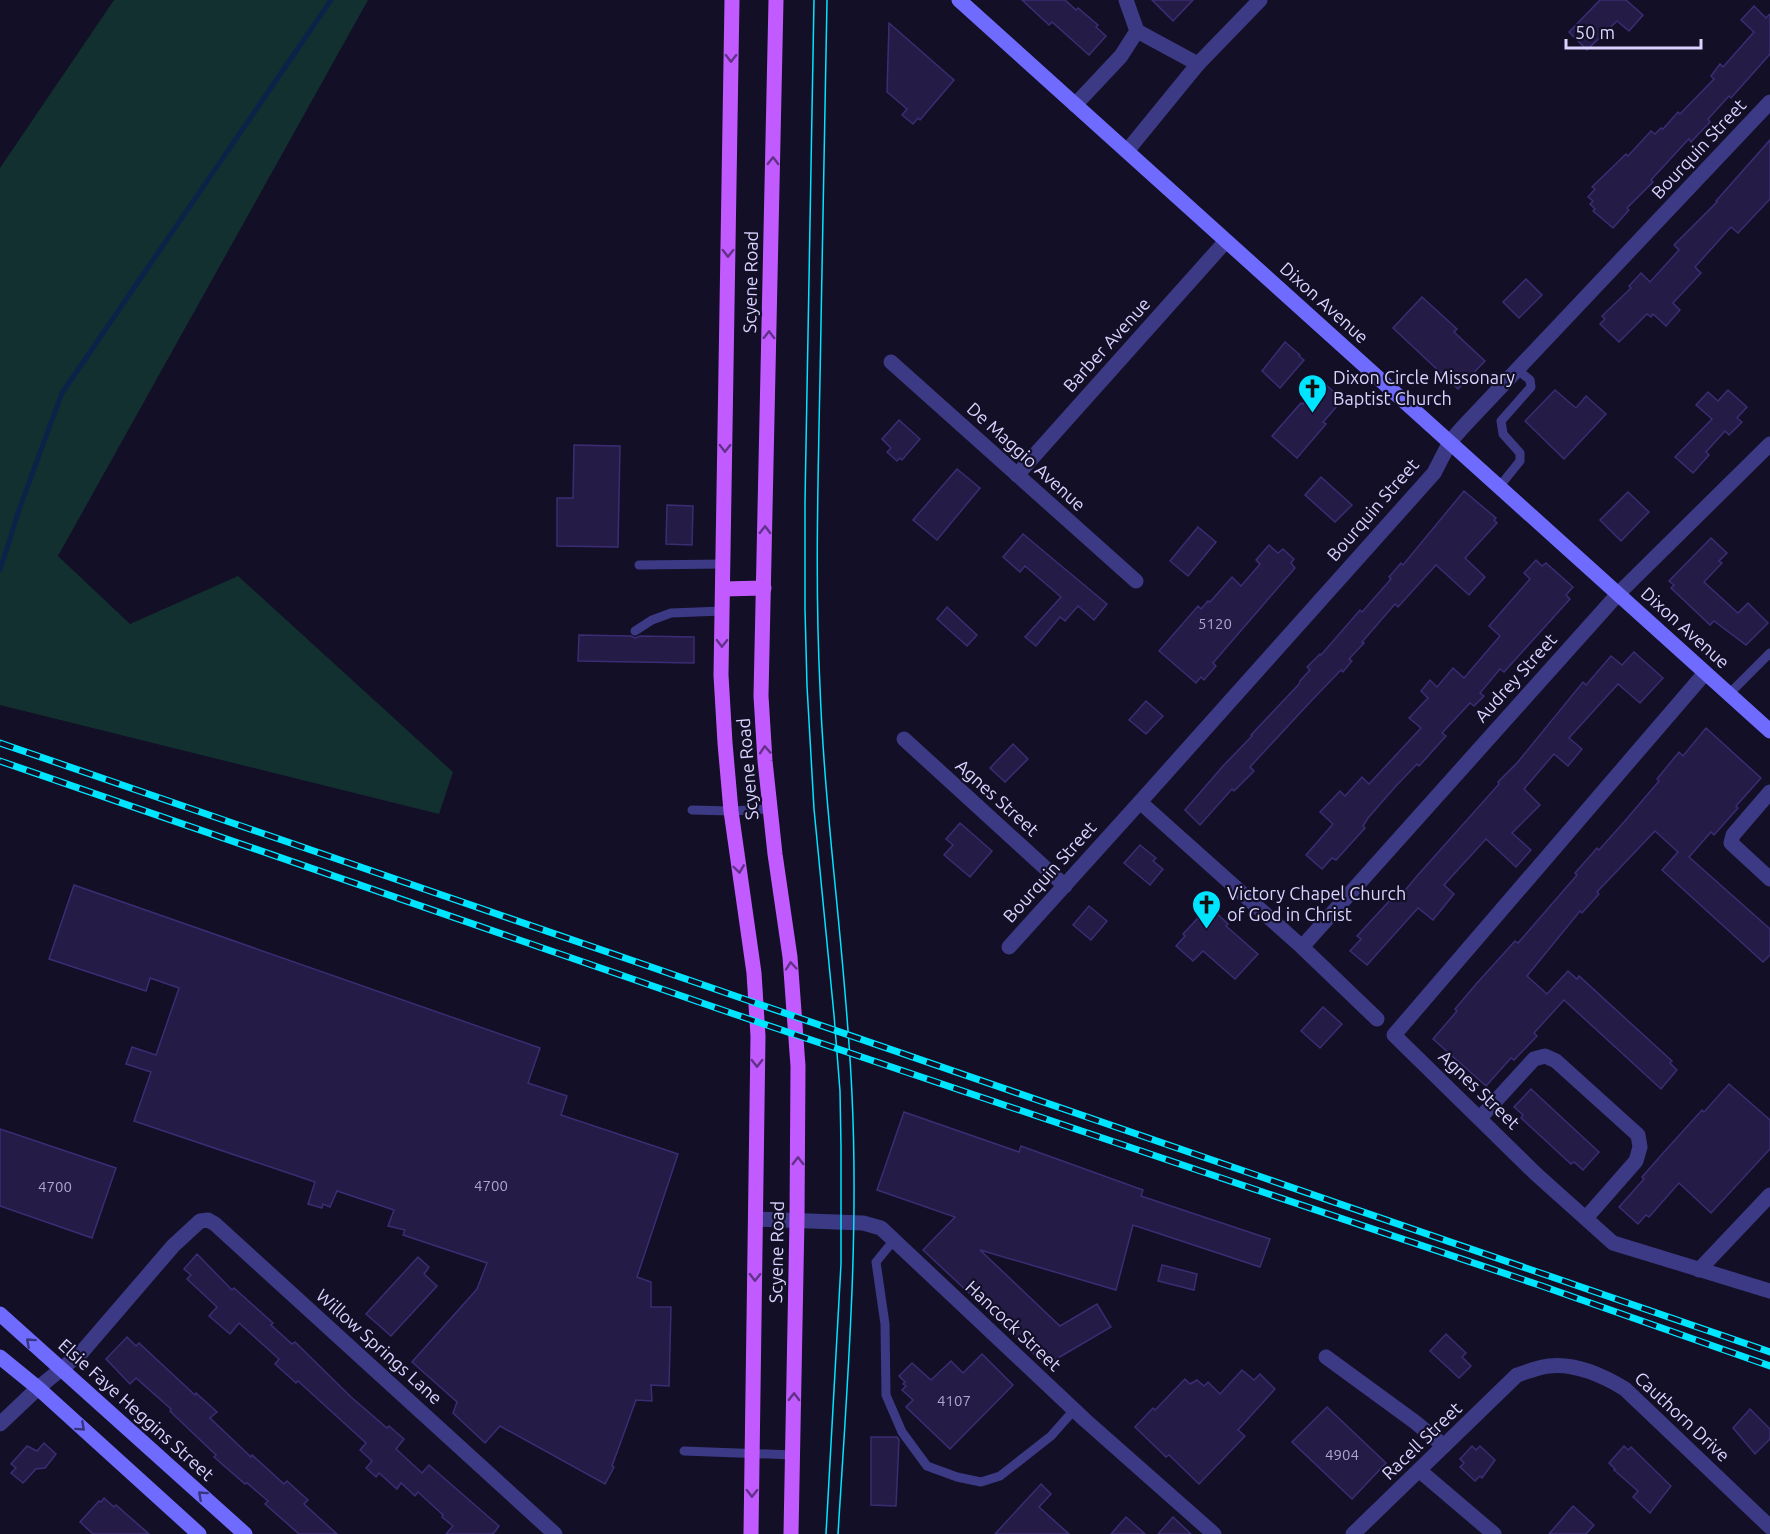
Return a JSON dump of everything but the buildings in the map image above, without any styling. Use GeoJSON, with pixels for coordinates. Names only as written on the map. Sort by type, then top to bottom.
{"type":"FeatureCollection","features":[{"type":"Feature","properties":{"kind":"main road","name":"Scyene Road"},"geometry":{"type":"LineString","coordinates":[[732,0],[721,675],[731,811],[754,973],[758,1036],[751,1534]]}},
{"type":"Feature","properties":{"kind":"main road","name":"Scyene Road"},"geometry":{"type":"LineString","coordinates":[[776,0],[761,696],[770,808],[790,957],[798,1066],[791,1534]]}},
{"type":"Feature","properties":{"kind":"main road"},"geometry":{"type":"LineString","coordinates":[[723,589],[764,588]]}},
{"type":"Feature","properties":{"kind":"street","name":"Dixon Avenue"},"geometry":{"type":"LineString","coordinates":[[959,0],[1770,731]]}},
{"type":"Feature","properties":{"kind":"street"},"geometry":{"type":"LineString","coordinates":[[1126,0],[1137,31],[1198,64]]}},
{"type":"Feature","properties":{"kind":"street"},"geometry":{"type":"LineString","coordinates":[[1127,151],[1198,64],[1260,0]]}},
{"type":"Feature","properties":{"kind":"street"},"geometry":{"type":"LineString","coordinates":[[1075,105],[1121,56],[1137,31]]}},
{"type":"Feature","properties":{"kind":"street","name":"Bourquin Street"},"geometry":{"type":"LineString","coordinates":[[1009,947],[1434,473],[1449,442],[1770,102]]}},
{"type":"Feature","properties":{"kind":"street","name":"Barber Avenue"},"geometry":{"type":"LineString","coordinates":[[1017,475],[1226,241]]}},
{"type":"Feature","properties":{"kind":"street","name":"De Maggio Avenue"},"geometry":{"type":"LineString","coordinates":[[891,362],[1136,581]]}},
{"type":"Feature","properties":{"kind":"street","name":"Audrey Street"},"geometry":{"type":"LineString","coordinates":[[1302,947],[1618,594],[1770,444]]}},
{"type":"Feature","properties":{"kind":"street","name":"Agnes Street"},"geometry":{"type":"LineString","coordinates":[[1706,673],[1394,1035],[1536,1174],[1613,1243],[1770,1291]]}},
{"type":"Feature","properties":{"kind":"street","name":"Agnes Street"},"geometry":{"type":"LineString","coordinates":[[904,739],[1065,886]]}},
{"type":"Feature","properties":{"kind":"street"},"geometry":{"type":"LineString","coordinates":[[1770,792],[1733,835],[1731,843],[1770,879]]}},
{"type":"Feature","properties":{"kind":"street"},"geometry":{"type":"LineString","coordinates":[[1140,802],[1302,947],[1377,1019]]}},
{"type":"Feature","properties":{"kind":"street"},"geometry":{"type":"LineString","coordinates":[[1480,1118],[1534,1059],[1545,1056],[1556,1060],[1638,1135],[1640,1147],[1636,1161],[1586,1218]]}},
{"type":"Feature","properties":{"kind":"street"},"geometry":{"type":"LineString","coordinates":[[1699,1270],[1770,1195]]}},
{"type":"Feature","properties":{"kind":"street","name":"Hancock Street"},"geometry":{"type":"LineString","coordinates":[[756,1219],[863,1222],[881,1228],[1074,1410],[1214,1534]]}},
{"type":"Feature","properties":{"kind":"street","name":"Willow Springs Lane"},"geometry":{"type":"LineString","coordinates":[[61,1369],[81,1353],[173,1246],[200,1221],[208,1220],[555,1534]]}},
{"type":"Feature","properties":{"kind":"street","name":"Elsie Faye Heggins Street"},"geometry":{"type":"LineString","coordinates":[[0,1314],[245,1534]]}},
{"type":"Feature","properties":{"kind":"street"},"geometry":{"type":"LineString","coordinates":[[0,1357],[38,1388],[199,1534]]}},
{"type":"Feature","properties":{"kind":"street"},"geometry":{"type":"LineString","coordinates":[[1326,1357],[1444,1446]]}},
{"type":"Feature","properties":{"kind":"street","name":"Cauthorn Drive"},"geometry":{"type":"LineString","coordinates":[[1517,1376],[1548,1366],[1574,1367],[1603,1376],[1625,1389],[1770,1527]]}},
{"type":"Feature","properties":{"kind":"street"},"geometry":{"type":"LineString","coordinates":[[0,1424],[61,1369]]}},
{"type":"Feature","properties":{"kind":"street","name":"Racell Street"},"geometry":{"type":"LineString","coordinates":[[1353,1534],[1517,1376]]}},
{"type":"Feature","properties":{"kind":"street"},"geometry":{"type":"LineString","coordinates":[[1420,1471],[1494,1534]]}},
{"type":"Feature","properties":{"kind":"lane"},"geometry":{"type":"LineString","coordinates":[[1499,487],[1520,461],[1520,453],[1503,434],[1501,421],[1532,387],[1530,380],[1518,370]]}},
{"type":"Feature","properties":{"kind":"lane"},"geometry":{"type":"LineString","coordinates":[[639,565],[723,564]]}},
{"type":"Feature","properties":{"kind":"lane"},"geometry":{"type":"LineString","coordinates":[[635,631],[652,620],[671,613],[722,611]]}},
{"type":"Feature","properties":{"kind":"lane"},"geometry":{"type":"LineString","coordinates":[[1729,694],[1770,653]]}},
{"type":"Feature","properties":{"kind":"lane"},"geometry":{"type":"LineString","coordinates":[[692,810],[731,811],[770,808]]}},
{"type":"Feature","properties":{"kind":"lane"},"geometry":{"type":"LineString","coordinates":[[894,1240],[876,1262],[885,1324],[886,1395],[902,1432],[927,1466],[957,1477],[981,1482],[1000,1476],[1051,1436],[1074,1410]]}},
{"type":"Feature","properties":{"kind":"lane"},"geometry":{"type":"LineString","coordinates":[[684,1451],[793,1455]]}},
{"type":"Feature","properties":{"kind":"green space"},"geometry":{"type":"Polygon","coordinates":[[[114,0],[368,0],[58,556],[130,624],[238,576],[453,772],[439,814],[0,705],[0,168],[114,0]]]}},
{"type":"Feature","properties":{"kind":"waterway"},"geometry":{"type":"LineString","coordinates":[[0,570],[20,507],[62,393],[331,0]]}},
{"type":"Feature","properties":{"kind":"tram line"},"geometry":{"type":"LineString","coordinates":[[814,0],[805,609],[814,809],[834,1015],[840,1091],[841,1147],[841,1264],[826,1534]]}},
{"type":"Feature","properties":{"kind":"tram line"},"geometry":{"type":"LineString","coordinates":[[827,0],[818,494],[818,648],[826,789],[849,1044],[854,1150],[851,1314],[838,1534]]}},
{"type":"Feature","properties":{"kind":"railway"},"geometry":{"type":"LineString","coordinates":[[0,743],[1770,1352]]}},
{"type":"Feature","properties":{"kind":"railway"},"geometry":{"type":"LineString","coordinates":[[0,761],[734,1014],[1542,1286],[1770,1366]]}},
{"type":"Feature","properties":{"kind":"place","name":"Dixon Circle Missonary Baptist Church"},"geometry":{"type":"Point","coordinates":[1312,414]}},
{"type":"Feature","properties":{"kind":"place","name":"Victory Chapel Church of God in Christ"},"geometry":{"type":"Point","coordinates":[1206,930]}}]}
